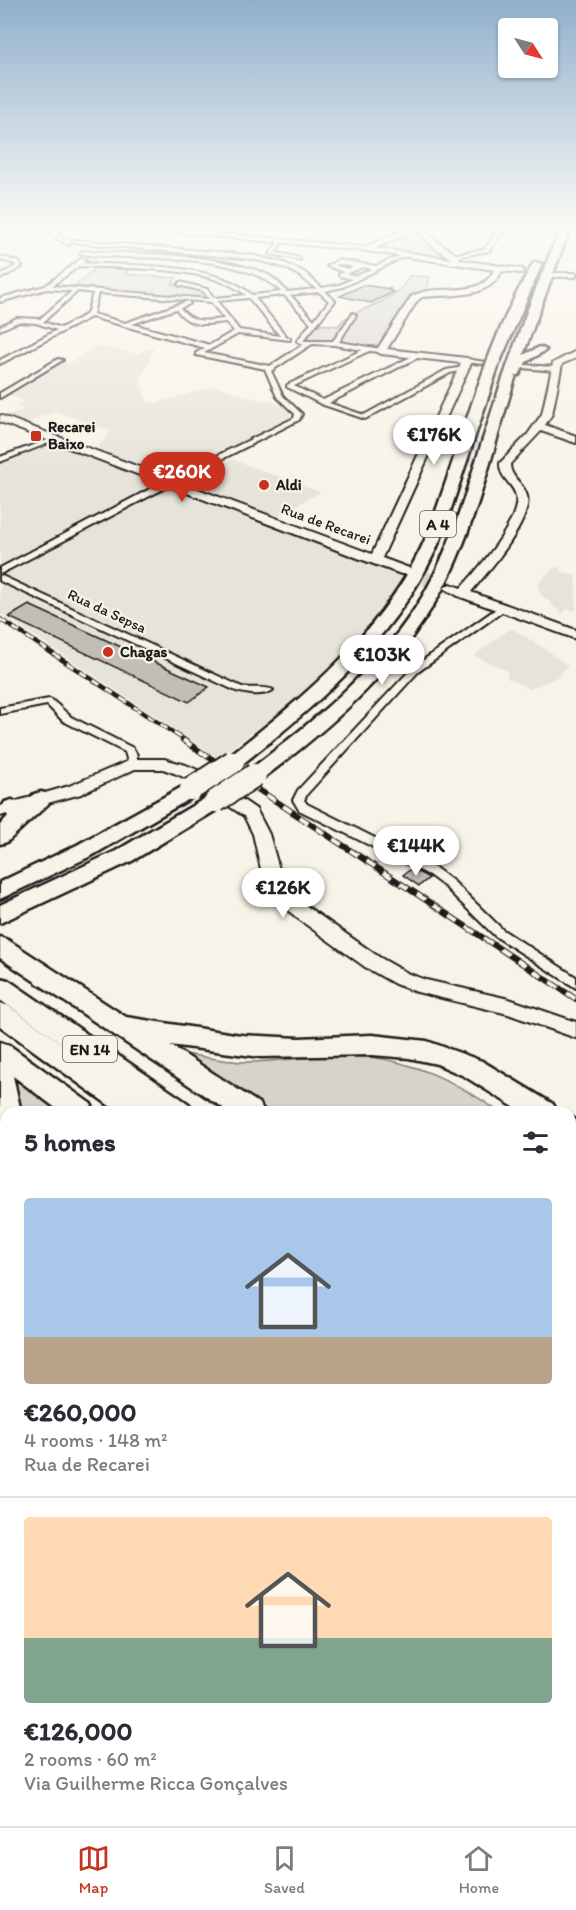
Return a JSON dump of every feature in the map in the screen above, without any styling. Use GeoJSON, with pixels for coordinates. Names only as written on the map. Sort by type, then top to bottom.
{"type":"FeatureCollection","features":[{"type":"Feature","properties":{"kind":"highway","name":"A 4"},"geometry":{"type":"LineString","coordinates":[[0,891],[85,850],[233,762],[324,686],[385,622],[418,570],[434,536],[485,363],[511,313]]}},
{"type":"Feature","properties":{"kind":"highway","name":"A 4"},"geometry":{"type":"LineString","coordinates":[[6,913],[124,856],[255,775],[299,743],[335,711],[394,649],[440,580],[458,539],[509,377],[533,313]]}},
{"type":"Feature","properties":{"kind":"highway"},"geometry":{"type":"LineString","coordinates":[[509,377],[518,370],[521,360],[540,350]]}},
{"type":"Feature","properties":{"kind":"highway"},"geometry":{"type":"LineString","coordinates":[[0,837],[6,807],[41,799]]}},
{"type":"Feature","properties":{"kind":"highway"},"geometry":{"type":"LineString","coordinates":[[0,946],[242,1106]]}},
{"type":"Feature","properties":{"kind":"highway","name":"EN 14"},"geometry":{"type":"LineString","coordinates":[[0,987],[171,1106]]}},
{"type":"Feature","properties":{"kind":"highway","name":"EN 14"},"geometry":{"type":"LineString","coordinates":[[0,1013],[131,1106]]}},
{"type":"Feature","properties":{"kind":"highway"},"geometry":{"type":"LineString","coordinates":[[123,1026],[201,1043],[281,1048],[385,1046],[415,1049],[472,1068],[534,1106]]}},
{"type":"Feature","properties":{"kind":"highway"},"geometry":{"type":"LineString","coordinates":[[0,1052],[74,1106]]}},
{"type":"Feature","properties":{"kind":"highway"},"geometry":{"type":"LineString","coordinates":[[0,1073],[7,1106]]}},
{"type":"Feature","properties":{"kind":"street"},"geometry":{"type":"LineString","coordinates":[[0,328],[17,320],[40,321],[49,313]]}},
{"type":"Feature","properties":{"kind":"street"},"geometry":{"type":"LineString","coordinates":[[127,324],[156,313]]}},
{"type":"Feature","properties":{"kind":"street"},"geometry":{"type":"LineString","coordinates":[[182,313],[198,323],[227,320]]}},
{"type":"Feature","properties":{"kind":"street"},"geometry":{"type":"LineString","coordinates":[[222,313],[237,332]]}},
{"type":"Feature","properties":{"kind":"street"},"geometry":{"type":"LineString","coordinates":[[263,313],[285,339]]}},
{"type":"Feature","properties":{"kind":"street"},"geometry":{"type":"LineString","coordinates":[[305,313],[315,323]]}},
{"type":"Feature","properties":{"kind":"street"},"geometry":{"type":"LineString","coordinates":[[300,341],[323,313]]}},
{"type":"Feature","properties":{"kind":"street"},"geometry":{"type":"LineString","coordinates":[[381,351],[405,313]]}},
{"type":"Feature","properties":{"kind":"street"},"geometry":{"type":"LineString","coordinates":[[0,362],[90,315],[210,347]]}},
{"type":"Feature","properties":{"kind":"street"},"geometry":{"type":"LineString","coordinates":[[335,343],[353,315]]}},
{"type":"Feature","properties":{"kind":"street"},"geometry":{"type":"LineString","coordinates":[[40,321],[42,326],[63,330]]}},
{"type":"Feature","properties":{"kind":"street"},"geometry":{"type":"LineString","coordinates":[[311,342],[269,368],[198,354],[237,332],[300,341],[335,343],[465,365]]}},
{"type":"Feature","properties":{"kind":"street"},"geometry":{"type":"LineString","coordinates":[[368,349],[289,386],[323,403],[365,417],[448,371],[465,365],[485,363]]}},
{"type":"Feature","properties":{"kind":"street"},"geometry":{"type":"LineString","coordinates":[[576,354],[561,359],[555,369],[547,414],[504,465],[506,475],[522,495],[521,508],[500,546],[456,590],[576,635]]}},
{"type":"Feature","properties":{"kind":"street"},"geometry":{"type":"LineString","coordinates":[[323,403],[417,356]]}},
{"type":"Feature","properties":{"kind":"street"},"geometry":{"type":"LineString","coordinates":[[0,396],[60,360]]}},
{"type":"Feature","properties":{"kind":"street"},"geometry":{"type":"LineString","coordinates":[[375,560],[465,365]]}},
{"type":"Feature","properties":{"kind":"street"},"geometry":{"type":"LineString","coordinates":[[524,366],[555,369]]}},
{"type":"Feature","properties":{"kind":"street"},"geometry":{"type":"LineString","coordinates":[[0,571],[297,419],[298,413],[281,399],[276,390],[269,368]]}},
{"type":"Feature","properties":{"kind":"street"},"geometry":{"type":"LineString","coordinates":[[547,414],[556,431]]}},
{"type":"Feature","properties":{"kind":"street","name":"Rua de Recarei"},"geometry":{"type":"LineString","coordinates":[[0,418],[405,571]]}},
{"type":"Feature","properties":{"kind":"street"},"geometry":{"type":"LineString","coordinates":[[535,431],[556,431],[576,438]]}},
{"type":"Feature","properties":{"kind":"street"},"geometry":{"type":"LineString","coordinates":[[0,460],[55,439]]}},
{"type":"Feature","properties":{"kind":"street","name":"Rua da Sepsa"},"geometry":{"type":"LineString","coordinates":[[0,578],[239,689],[253,692],[268,690]]}},
{"type":"Feature","properties":{"kind":"street"},"geometry":{"type":"LineString","coordinates":[[503,607],[415,670],[302,792],[298,801],[303,807],[433,872],[449,884],[499,933],[576,983]]}},
{"type":"Feature","properties":{"kind":"street"},"geometry":{"type":"LineString","coordinates":[[0,711],[49,702],[68,719],[129,750],[133,764]]}},
{"type":"Feature","properties":{"kind":"street"},"geometry":{"type":"LineString","coordinates":[[41,799],[75,790],[133,764],[164,764],[180,769],[244,807],[255,820],[261,834],[274,878],[291,903],[325,930],[382,969],[424,987],[509,1007],[576,1030]]}},
{"type":"Feature","properties":{"kind":"shaded area"},"geometry":{"type":"Polygon","coordinates":[[[399,313],[380,345],[365,347],[306,339],[319,324],[338,326],[353,314],[399,313]]]}},
{"type":"Feature","properties":{"kind":"shaded area"},"geometry":{"type":"Polygon","coordinates":[[[98,346],[137,354],[149,348],[154,349],[140,381],[147,401],[157,403],[216,386],[262,401],[271,400],[292,412],[293,416],[168,477],[99,451],[99,446],[111,431],[55,411],[25,424],[4,416],[23,409],[16,405],[25,401],[4,394],[62,361],[69,363],[98,346]]]}},
{"type":"Feature","properties":{"kind":"shaded area"},"geometry":{"type":"Polygon","coordinates":[[[53,442],[403,574],[392,594],[361,635],[315,683],[218,758],[0,613],[0,462],[53,442]]]}},
{"type":"Feature","properties":{"kind":"shaded area"},"geometry":{"type":"Polygon","coordinates":[[[231,459],[320,492],[276,517],[187,482],[231,459]]]}},
{"type":"Feature","properties":{"kind":"shaded area"},"geometry":{"type":"Polygon","coordinates":[[[557,566],[563,572],[576,576],[576,611],[567,609],[562,614],[540,593],[538,585],[557,566]]]}},
{"type":"Feature","properties":{"kind":"shaded area"},"geometry":{"type":"Polygon","coordinates":[[[511,628],[568,666],[557,677],[530,689],[507,678],[508,671],[474,656],[511,628]]]}},
{"type":"Feature","properties":{"kind":"shaded area"},"geometry":{"type":"Polygon","coordinates":[[[181,1053],[244,1062],[335,1055],[383,1059],[418,1068],[451,1082],[490,1106],[260,1106],[181,1053]]]}},
{"type":"Feature","properties":{"kind":"shaded area"},"geometry":{"type":"Polygon","coordinates":[[[13,1070],[60,1106],[0,1106],[0,1093],[17,1105],[13,1070]]]}},
{"type":"Feature","properties":{"kind":"building","name":"Chagas"},"geometry":{"type":"Polygon","coordinates":[[[29,605],[209,687],[189,702],[9,617],[29,605]]]}},
{"type":"Feature","properties":{"kind":"building"},"geometry":{"type":"Polygon","coordinates":[[[411,869],[429,878],[419,886],[403,875],[411,869]]]}},
{"type":"Feature","properties":{"kind":"tunnel"},"geometry":{"type":"LineString","coordinates":[[482,362],[523,366]]}},
{"type":"Feature","properties":{"kind":"tunnel"},"geometry":{"type":"LineString","coordinates":[[405,571],[450,588]]}},
{"type":"Feature","properties":{"kind":"railway"},"geometry":{"type":"LineString","coordinates":[[0,619],[186,741]]}},
{"type":"Feature","properties":{"kind":"railway"},"geometry":{"type":"LineString","coordinates":[[183,740],[576,999]]}},
{"type":"Feature","properties":{"kind":"place","name":"Recarei Baixo"},"geometry":{"type":"Point","coordinates":[36,436]}},
{"type":"Feature","properties":{"kind":"place","name":"Aldi"},"geometry":{"type":"Point","coordinates":[264,485]}},
{"type":"Feature","properties":{"kind":"place","name":"Chagas"},"geometry":{"type":"Point","coordinates":[108,652]}}]}
